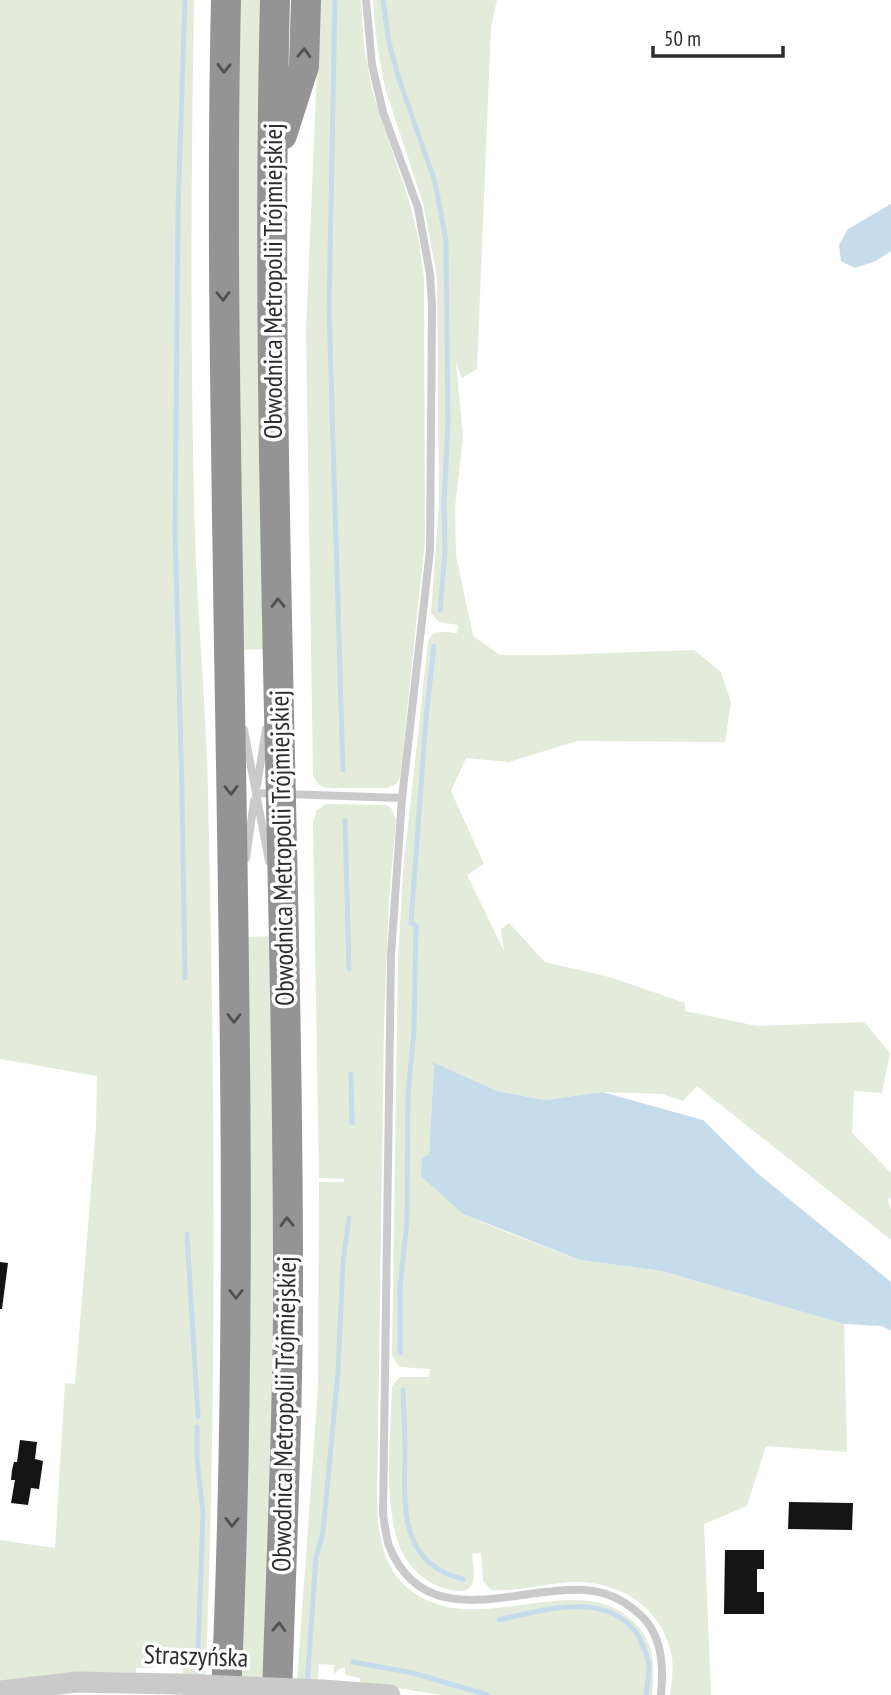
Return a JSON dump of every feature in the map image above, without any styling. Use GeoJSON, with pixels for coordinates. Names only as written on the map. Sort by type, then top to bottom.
{"type":"FeatureCollection","features":[{"type":"Feature","properties":{"kind":"highway","name":"Obwodnica Metropolii Trójmiejskiej"},"geometry":{"type":"LineString","coordinates":[[226,0],[223,286],[236,1308],[232,1571],[226,1695]]}},
{"type":"Feature","properties":{"kind":"highway","name":"Obwodnica Metropolii Trójmiejskiej"},"geometry":{"type":"LineString","coordinates":[[275,0],[272,166],[273,408],[279,649],[268,794],[284,936],[288,1312],[277,1695]]}},
{"type":"Feature","properties":{"kind":"highway"},"geometry":{"type":"LineString","coordinates":[[272,166],[304,66],[306,0]]}},
{"type":"Feature","properties":{"kind":"street","name":"Straszyńska"},"geometry":{"type":"LineString","coordinates":[[0,1691],[77,1682],[323,1690],[390,1695]]}},
{"type":"Feature","properties":{"kind":"lane"},"geometry":{"type":"LineString","coordinates":[[366,0],[372,65],[383,112],[418,208],[430,274],[432,306],[430,550],[402,798],[391,955],[383,1515],[389,1545],[403,1571],[418,1586],[440,1596],[462,1601],[559,1590],[585,1590],[624,1601],[643,1616],[654,1634],[660,1651],[663,1676],[661,1695]]}},
{"type":"Feature","properties":{"kind":"lane"},"geometry":{"type":"LineString","coordinates":[[229,649],[239,701]]}},
{"type":"Feature","properties":{"kind":"lane"},"geometry":{"type":"LineString","coordinates":[[241,715],[268,794],[271,870]]}},
{"type":"Feature","properties":{"kind":"lane"},"geometry":{"type":"LineString","coordinates":[[268,794],[402,798]]}},
{"type":"Feature","properties":{"kind":"lane"},"geometry":{"type":"LineString","coordinates":[[233,937],[268,794]]}},
{"type":"Feature","properties":{"kind":"lane"},"geometry":{"type":"LineString","coordinates":[[273,883],[284,936]]}},
{"type":"Feature","properties":{"kind":"green space"},"geometry":{"type":"Polygon","coordinates":[[[0,0],[194,0],[193,470],[208,792],[213,1131],[212,1469],[205,1695],[183,1695],[183,1658],[156,1657],[153,1668],[136,1668],[136,1673],[111,1672],[0,1682],[0,1540],[55,1548],[65,1383],[75,1384],[96,1128],[97,1076],[0,1059],[0,0]]]}},
{"type":"Feature","properties":{"kind":"green space"},"geometry":{"type":"Polygon","coordinates":[[[237,0],[264,0],[268,649],[239,650],[237,0]]]}},
{"type":"Feature","properties":{"kind":"green space"},"geometry":{"type":"Polygon","coordinates":[[[320,0],[361,0],[364,45],[372,90],[410,204],[424,278],[425,541],[400,778],[388,788],[326,788],[318,784],[313,775],[306,331],[320,0]]]}},
{"type":"Feature","properties":{"kind":"green space"},"geometry":{"type":"Polygon","coordinates":[[[373,0],[497,0],[491,27],[477,369],[462,378],[456,363],[463,436],[455,508],[456,555],[473,636],[500,655],[694,650],[721,672],[731,702],[725,742],[577,741],[509,762],[466,758],[451,791],[484,864],[467,875],[504,951],[501,929],[509,923],[545,962],[613,978],[685,1003],[685,1011],[757,1026],[864,1022],[890,1053],[882,1093],[854,1091],[852,1133],[891,1173],[891,1197],[888,1200],[891,1210],[891,1240],[697,1086],[683,1101],[662,1094],[602,1092],[545,1100],[497,1091],[434,1064],[429,1154],[422,1158],[463,1214],[580,1260],[662,1271],[844,1324],[847,1452],[766,1446],[747,1506],[704,1524],[711,1695],[670,1695],[672,1663],[665,1635],[647,1609],[621,1591],[590,1583],[573,1582],[491,1590],[483,1581],[481,1553],[472,1554],[474,1570],[471,1586],[464,1591],[451,1590],[433,1584],[418,1573],[406,1559],[393,1524],[389,1485],[392,1386],[400,1377],[429,1377],[430,1369],[400,1367],[392,1356],[398,960],[403,872],[428,642],[436,633],[457,633],[458,625],[439,622],[431,613],[439,504],[437,277],[423,203],[385,88],[377,45],[373,0]]]}},
{"type":"Feature","properties":{"kind":"green space"},"geometry":{"type":"Polygon","coordinates":[[[326,804],[386,805],[391,808],[396,819],[389,899],[384,1026],[377,1502],[381,1542],[385,1554],[397,1577],[406,1586],[417,1595],[443,1606],[500,1608],[585,1600],[610,1606],[633,1621],[646,1637],[652,1655],[652,1695],[441,1695],[360,1682],[360,1678],[345,1675],[345,1667],[334,1674],[334,1665],[319,1664],[317,1695],[296,1695],[318,1387],[319,1182],[344,1182],[344,1179],[319,1178],[313,823],[316,811],[326,804]]]}},
{"type":"Feature","properties":{"kind":"green space"},"geometry":{"type":"Polygon","coordinates":[[[273,936],[276,1125],[268,1673],[239,1695],[243,937],[273,936]]]}},
{"type":"Feature","properties":{"kind":"water"},"geometry":{"type":"Polygon","coordinates":[[[891,204],[891,251],[876,261],[855,268],[841,261],[839,245],[848,229],[891,204]]]}},
{"type":"Feature","properties":{"kind":"water"},"geometry":{"type":"Polygon","coordinates":[[[432,1062],[497,1091],[545,1100],[602,1092],[703,1120],[756,1172],[891,1282],[891,1331],[882,1326],[844,1324],[662,1271],[580,1260],[463,1214],[421,1176],[422,1158],[429,1154],[432,1062]]]}},
{"type":"Feature","properties":{"kind":"building"},"geometry":{"type":"Polygon","coordinates":[[[0,1262],[8,1263],[2,1309],[0,1309],[0,1262]]]}},
{"type":"Feature","properties":{"kind":"building"},"geometry":{"type":"Polygon","coordinates":[[[20,1440],[37,1442],[35,1459],[43,1461],[39,1489],[31,1488],[28,1505],[11,1503],[15,1480],[11,1480],[12,1470],[14,1462],[17,1462],[20,1440]]]}},
{"type":"Feature","properties":{"kind":"building"},"geometry":{"type":"Polygon","coordinates":[[[789,1502],[853,1503],[852,1530],[788,1529],[789,1502]]]}},
{"type":"Feature","properties":{"kind":"building"},"geometry":{"type":"Polygon","coordinates":[[[725,1550],[764,1550],[764,1569],[757,1569],[757,1592],[764,1592],[764,1614],[724,1614],[725,1550]]]}},
{"type":"Feature","properties":{"kind":"waterway"},"geometry":{"type":"LineString","coordinates":[[185,0],[178,210],[175,531],[185,978]]}},
{"type":"Feature","properties":{"kind":"waterway"},"geometry":{"type":"LineString","coordinates":[[335,0],[329,309],[343,770]]}},
{"type":"Feature","properties":{"kind":"waterway"},"geometry":{"type":"LineString","coordinates":[[383,0],[389,43],[435,182],[446,241],[448,424],[444,502],[445,553],[440,610]]}},
{"type":"Feature","properties":{"kind":"waterway"},"geometry":{"type":"LineString","coordinates":[[400,1353],[400,1287],[407,1222],[408,1093],[414,1031],[416,926],[411,923],[434,646]]}},
{"type":"Feature","properties":{"kind":"waterway"},"geometry":{"type":"LineString","coordinates":[[345,820],[349,969]]}},
{"type":"Feature","properties":{"kind":"waterway"},"geometry":{"type":"LineString","coordinates":[[351,1074],[352,1123]]}},
{"type":"Feature","properties":{"kind":"waterway"},"geometry":{"type":"LineString","coordinates":[[307,1685],[316,1558],[323,1532],[338,1372],[343,1262],[349,1218]]}},
{"type":"Feature","properties":{"kind":"waterway"},"geometry":{"type":"LineString","coordinates":[[187,1234],[198,1417]]}},
{"type":"Feature","properties":{"kind":"waterway"},"geometry":{"type":"LineString","coordinates":[[403,1390],[405,1495],[410,1531],[427,1561],[442,1572],[463,1579]]}},
{"type":"Feature","properties":{"kind":"waterway"},"geometry":{"type":"LineString","coordinates":[[197,1427],[197,1458],[203,1513],[197,1681]]}},
{"type":"Feature","properties":{"kind":"waterway"},"geometry":{"type":"LineString","coordinates":[[499,1620],[555,1608],[594,1608],[611,1613],[626,1622],[643,1645],[649,1668],[646,1695]]}},
{"type":"Feature","properties":{"kind":"waterway"},"geometry":{"type":"LineString","coordinates":[[353,1662],[413,1673],[488,1695]]}}]}
